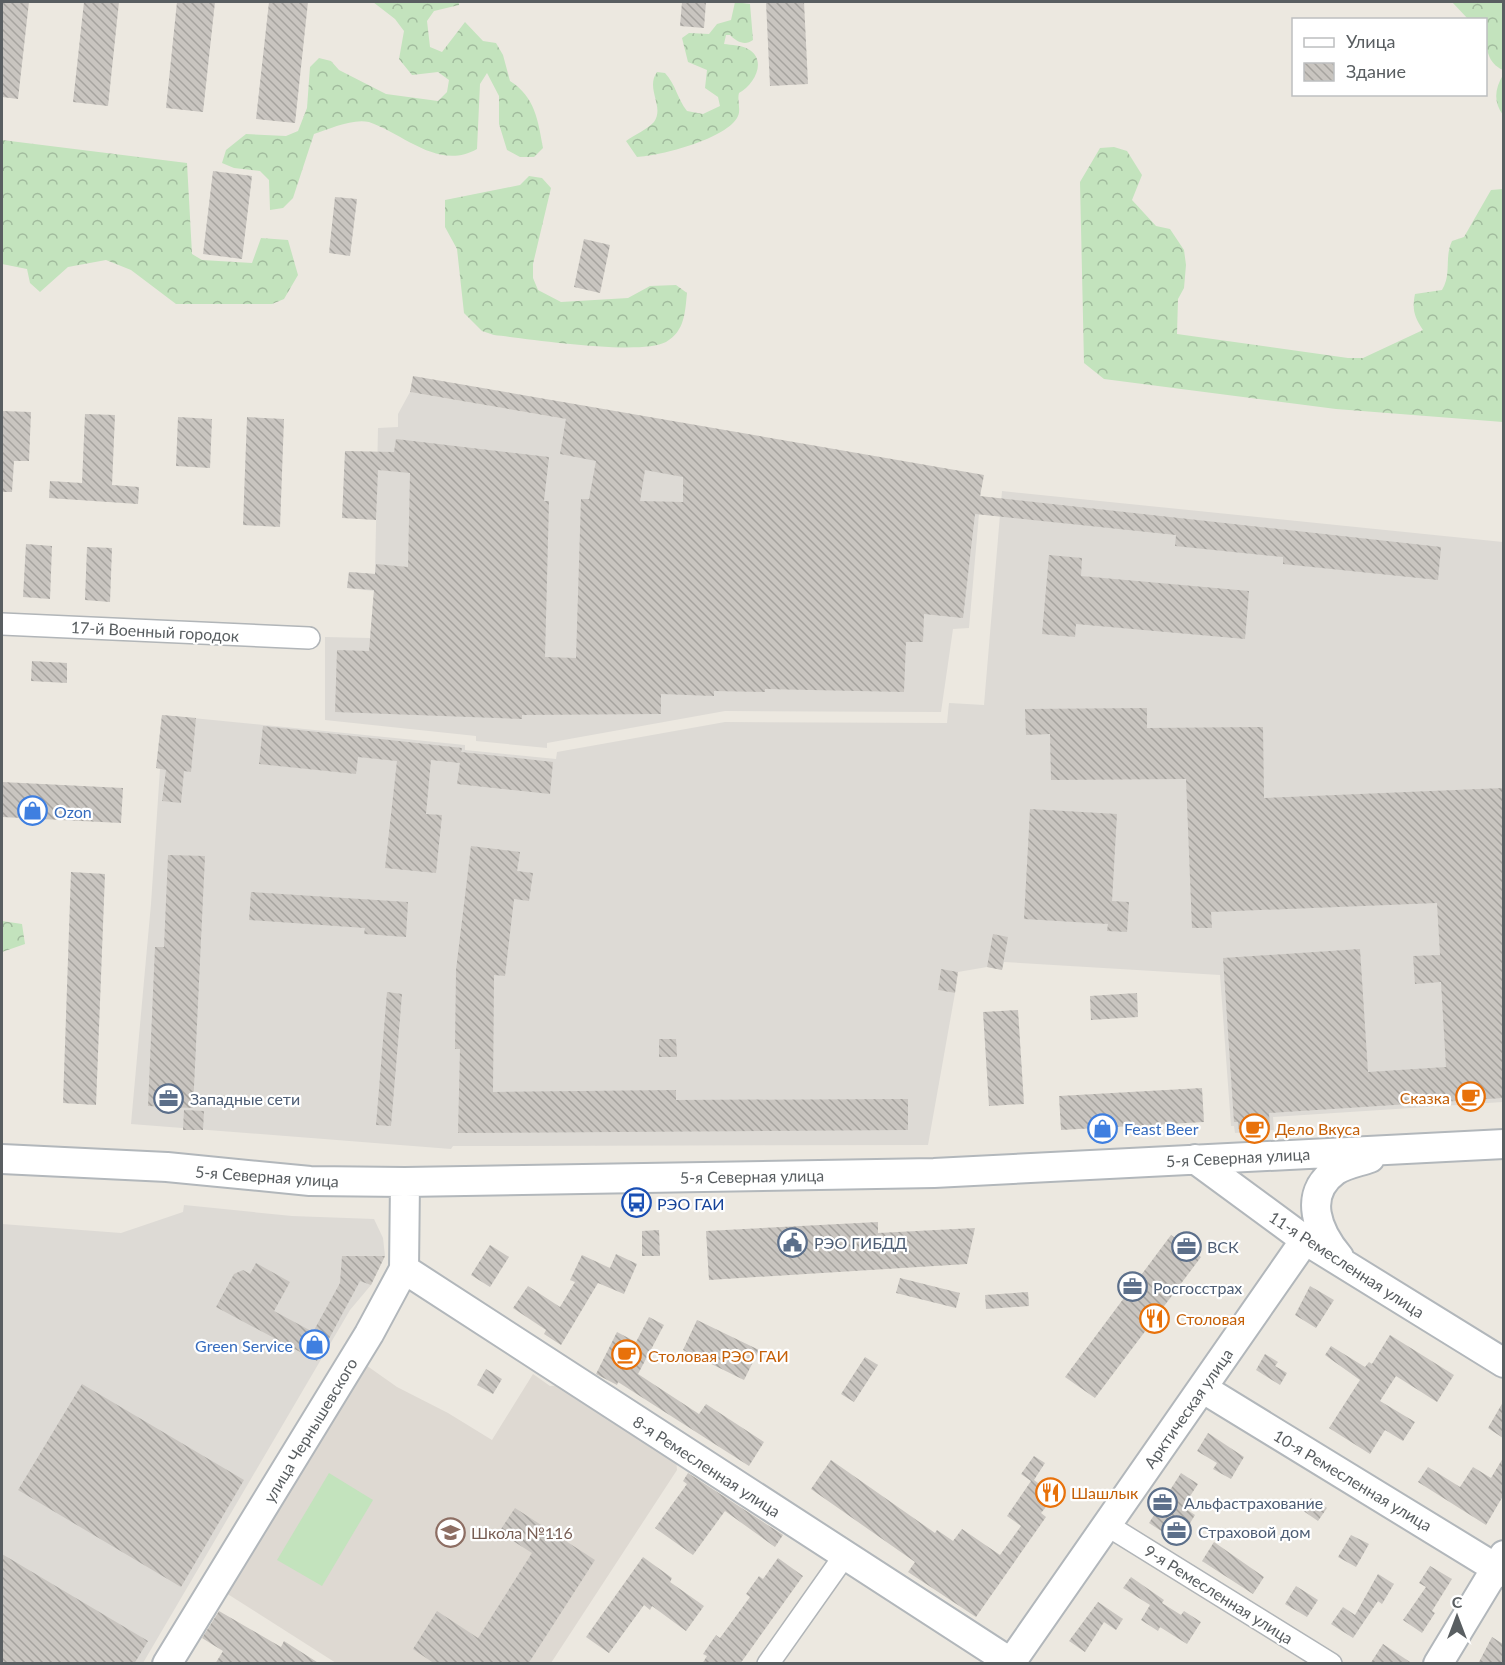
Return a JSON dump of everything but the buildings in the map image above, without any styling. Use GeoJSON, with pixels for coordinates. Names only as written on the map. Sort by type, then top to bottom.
{"type":"FeatureCollection","features":[{"type":"Feature","properties":{"kind":"main road","name":"5-я Северная улица"},"geometry":{"type":"LineString","coordinates":[[2,1159],[167,1167],[310,1181],[405,1182],[934,1173],[1503,1144]]}},
{"type":"Feature","properties":{"kind":"main road"},"geometry":{"type":"LineString","coordinates":[[1346,1266],[1323,1234],[1316,1216],[1318,1194],[1324,1182],[1336,1171],[1399,1149]]}},
{"type":"Feature","properties":{"kind":"main road","name":"11-я Ремесленная улица"},"geometry":{"type":"LineString","coordinates":[[1195,1159],[1305,1240],[1503,1363]]}},
{"type":"Feature","properties":{"kind":"main road","name":"улица Чернышевского"},"geometry":{"type":"LineString","coordinates":[[167,1664],[369,1334],[404,1269],[405,1182]]}},
{"type":"Feature","properties":{"kind":"main road","name":"Арктическая улица"},"geometry":{"type":"LineString","coordinates":[[1014,1662],[1305,1240]]}},
{"type":"Feature","properties":{"kind":"main road","name":"8-я Ремесленная улица"},"geometry":{"type":"LineString","coordinates":[[404,1269],[1014,1662]]}},
{"type":"Feature","properties":{"kind":"main road","name":"10-я Ремесленная улица"},"geometry":{"type":"LineString","coordinates":[[1202,1388],[1501,1565]]}},
{"type":"Feature","properties":{"kind":"main road"},"geometry":{"type":"LineString","coordinates":[[1438,1664],[1501,1565]]}},
{"type":"Feature","properties":{"kind":"street","name":"17-й Военный городок"},"geometry":{"type":"LineString","coordinates":[[2,624],[309,638]]}},
{"type":"Feature","properties":{"kind":"street","name":"9-я Ремесленная улица"},"geometry":{"type":"LineString","coordinates":[[1107,1525],[1331,1664]]}},
{"type":"Feature","properties":{"kind":"street"},"geometry":{"type":"LineString","coordinates":[[768,1664],[845,1555]]}},
{"type":"Feature","properties":{"kind":"shaded area"},"geometry":{"type":"Polygon","coordinates":[[[410,392],[981,491],[969,628],[953,629],[941,712],[725,711],[547,743],[547,748],[476,741],[476,736],[325,720],[325,637],[370,638],[374,591],[347,588],[349,572],[375,574],[378,428],[398,427],[398,414],[410,392]]]}},
{"type":"Feature","properties":{"kind":"shaded area"},"geometry":{"type":"Polygon","coordinates":[[[1002,491],[1503,542],[1503,1102],[1273,1117],[1274,1130],[1235,1133],[1234,1126],[1231,1126],[1220,975],[1004,962],[1002,970],[987,967],[958,972],[941,970],[938,990],[955,993],[928,1145],[453,1146],[451,1149],[131,1124],[151,904],[160,769],[156,768],[162,715],[465,745],[465,750],[556,759],[557,752],[725,722],[947,723],[949,703],[984,705],[1002,491]]]}},
{"type":"Feature","properties":{"kind":"shaded area"},"geometry":{"type":"Polygon","coordinates":[[[184,1205],[292,1216],[374,1219],[383,1238],[385,1256],[371,1285],[350,1310],[143,1663],[2,1663],[2,1224],[121,1233],[183,1212],[184,1205]]]}},
{"type":"Feature","properties":{"kind":"shaded area","name":"Школа №116"},"geometry":{"type":"Polygon","coordinates":[[[363,1363],[397,1387],[448,1413],[492,1440],[533,1374],[550,1386],[566,1385],[676,1458],[677,1470],[551,1663],[336,1663],[226,1593],[363,1363]]]}},
{"type":"Feature","properties":{"kind":"green space"},"geometry":{"type":"Polygon","coordinates":[[[373,2],[459,2],[459,5],[434,11],[427,21],[430,47],[442,52],[465,22],[483,41],[496,43],[503,55],[510,81],[525,94],[534,110],[543,148],[534,157],[520,157],[507,150],[499,124],[499,96],[487,73],[480,84],[477,149],[463,155],[449,156],[422,148],[369,122],[356,121],[341,125],[314,134],[293,198],[283,208],[270,210],[269,180],[260,171],[234,168],[222,163],[226,150],[246,134],[286,136],[298,131],[307,108],[310,67],[319,58],[331,61],[339,70],[386,94],[438,101],[447,92],[449,80],[438,72],[412,75],[399,59],[404,31],[395,19],[373,2]]]}},
{"type":"Feature","properties":{"kind":"green space"},"geometry":{"type":"Polygon","coordinates":[[[735,2],[750,4],[753,40],[747,43],[741,42],[726,35],[724,44],[748,49],[757,59],[758,66],[750,84],[739,93],[738,116],[722,132],[708,138],[677,149],[637,157],[626,141],[645,130],[657,116],[653,85],[657,72],[665,73],[669,78],[687,111],[703,114],[720,106],[718,97],[705,88],[707,70],[688,62],[682,38],[689,33],[709,34],[717,24],[731,20],[735,2]]]}},
{"type":"Feature","properties":{"kind":"green space"},"geometry":{"type":"Polygon","coordinates":[[[1452,2],[1503,2],[1503,70],[1492,61],[1487,49],[1487,18],[1467,18],[1452,2]]]}},
{"type":"Feature","properties":{"kind":"green space"},"geometry":{"type":"Polygon","coordinates":[[[1503,75],[1503,115],[1496,95],[1503,75]]]}},
{"type":"Feature","properties":{"kind":"green space"},"geometry":{"type":"Polygon","coordinates":[[[2,140],[187,163],[192,254],[202,260],[252,263],[261,238],[288,240],[298,275],[284,299],[272,304],[176,304],[131,270],[106,260],[68,267],[40,292],[30,283],[27,269],[2,264],[2,140]]]}},
{"type":"Feature","properties":{"kind":"green space"},"geometry":{"type":"Polygon","coordinates":[[[1114,147],[1127,151],[1142,175],[1132,200],[1156,226],[1170,229],[1184,250],[1186,265],[1184,288],[1178,299],[1177,334],[1348,358],[1363,358],[1423,330],[1414,313],[1415,294],[1442,290],[1447,278],[1448,254],[1452,241],[1464,237],[1491,190],[1503,189],[1503,422],[1336,409],[1104,379],[1084,363],[1080,182],[1100,148],[1114,147]]]}},
{"type":"Feature","properties":{"kind":"green space"},"geometry":{"type":"Polygon","coordinates":[[[529,176],[542,178],[551,188],[533,264],[533,278],[538,290],[561,302],[628,298],[650,286],[676,285],[687,293],[686,307],[680,327],[672,338],[652,346],[633,347],[532,340],[494,335],[482,331],[464,313],[457,249],[445,227],[445,200],[520,185],[529,176]]]}},
{"type":"Feature","properties":{"kind":"green space"},"geometry":{"type":"Polygon","coordinates":[[[2,921],[22,924],[25,944],[2,952],[2,921]]]}},
{"type":"Feature","properties":{"kind":"green space"},"geometry":{"type":"Polygon","coordinates":[[[329,1473],[373,1500],[322,1586],[277,1560],[329,1473]]]}},
{"type":"Feature","properties":{"kind":"place","name":"Ozon"},"geometry":{"type":"Point","coordinates":[33,811]}},
{"type":"Feature","properties":{"kind":"place","name":"Сказка"},"geometry":{"type":"Point","coordinates":[1471,1097]}},
{"type":"Feature","properties":{"kind":"place","name":"Западные сети"},"geometry":{"type":"Point","coordinates":[169,1098]}},
{"type":"Feature","properties":{"kind":"place","name":"Feast Beer"},"geometry":{"type":"Point","coordinates":[1103,1128]}},
{"type":"Feature","properties":{"kind":"place","name":"Дело Вкуса"},"geometry":{"type":"Point","coordinates":[1254,1128]}},
{"type":"Feature","properties":{"kind":"place","name":"РЭО ГАИ"},"geometry":{"type":"Point","coordinates":[636,1203]}},
{"type":"Feature","properties":{"kind":"place","name":"РЭО ГИБДД"},"geometry":{"type":"Point","coordinates":[793,1242]}},
{"type":"Feature","properties":{"kind":"place","name":"ВСК"},"geometry":{"type":"Point","coordinates":[1186,1246]}},
{"type":"Feature","properties":{"kind":"place","name":"Росгосстрах"},"geometry":{"type":"Point","coordinates":[1132,1287]}},
{"type":"Feature","properties":{"kind":"place","name":"Столовая"},"geometry":{"type":"Point","coordinates":[1155,1318]}},
{"type":"Feature","properties":{"kind":"place","name":"Green Service"},"geometry":{"type":"Point","coordinates":[314,1345]}},
{"type":"Feature","properties":{"kind":"place","name":"Столовая РЭО ГАИ"},"geometry":{"type":"Point","coordinates":[627,1355]}},
{"type":"Feature","properties":{"kind":"place","name":"Шашлык"},"geometry":{"type":"Point","coordinates":[1050,1492]}},
{"type":"Feature","properties":{"kind":"place","name":"Альфастрахование"},"geometry":{"type":"Point","coordinates":[1163,1502]}},
{"type":"Feature","properties":{"kind":"place","name":"Страховой дом"},"geometry":{"type":"Point","coordinates":[1177,1531]}},
{"type":"Feature","properties":{"kind":"place","name":"Школа №116"},"geometry":{"type":"Point","coordinates":[450,1532]}}]}
